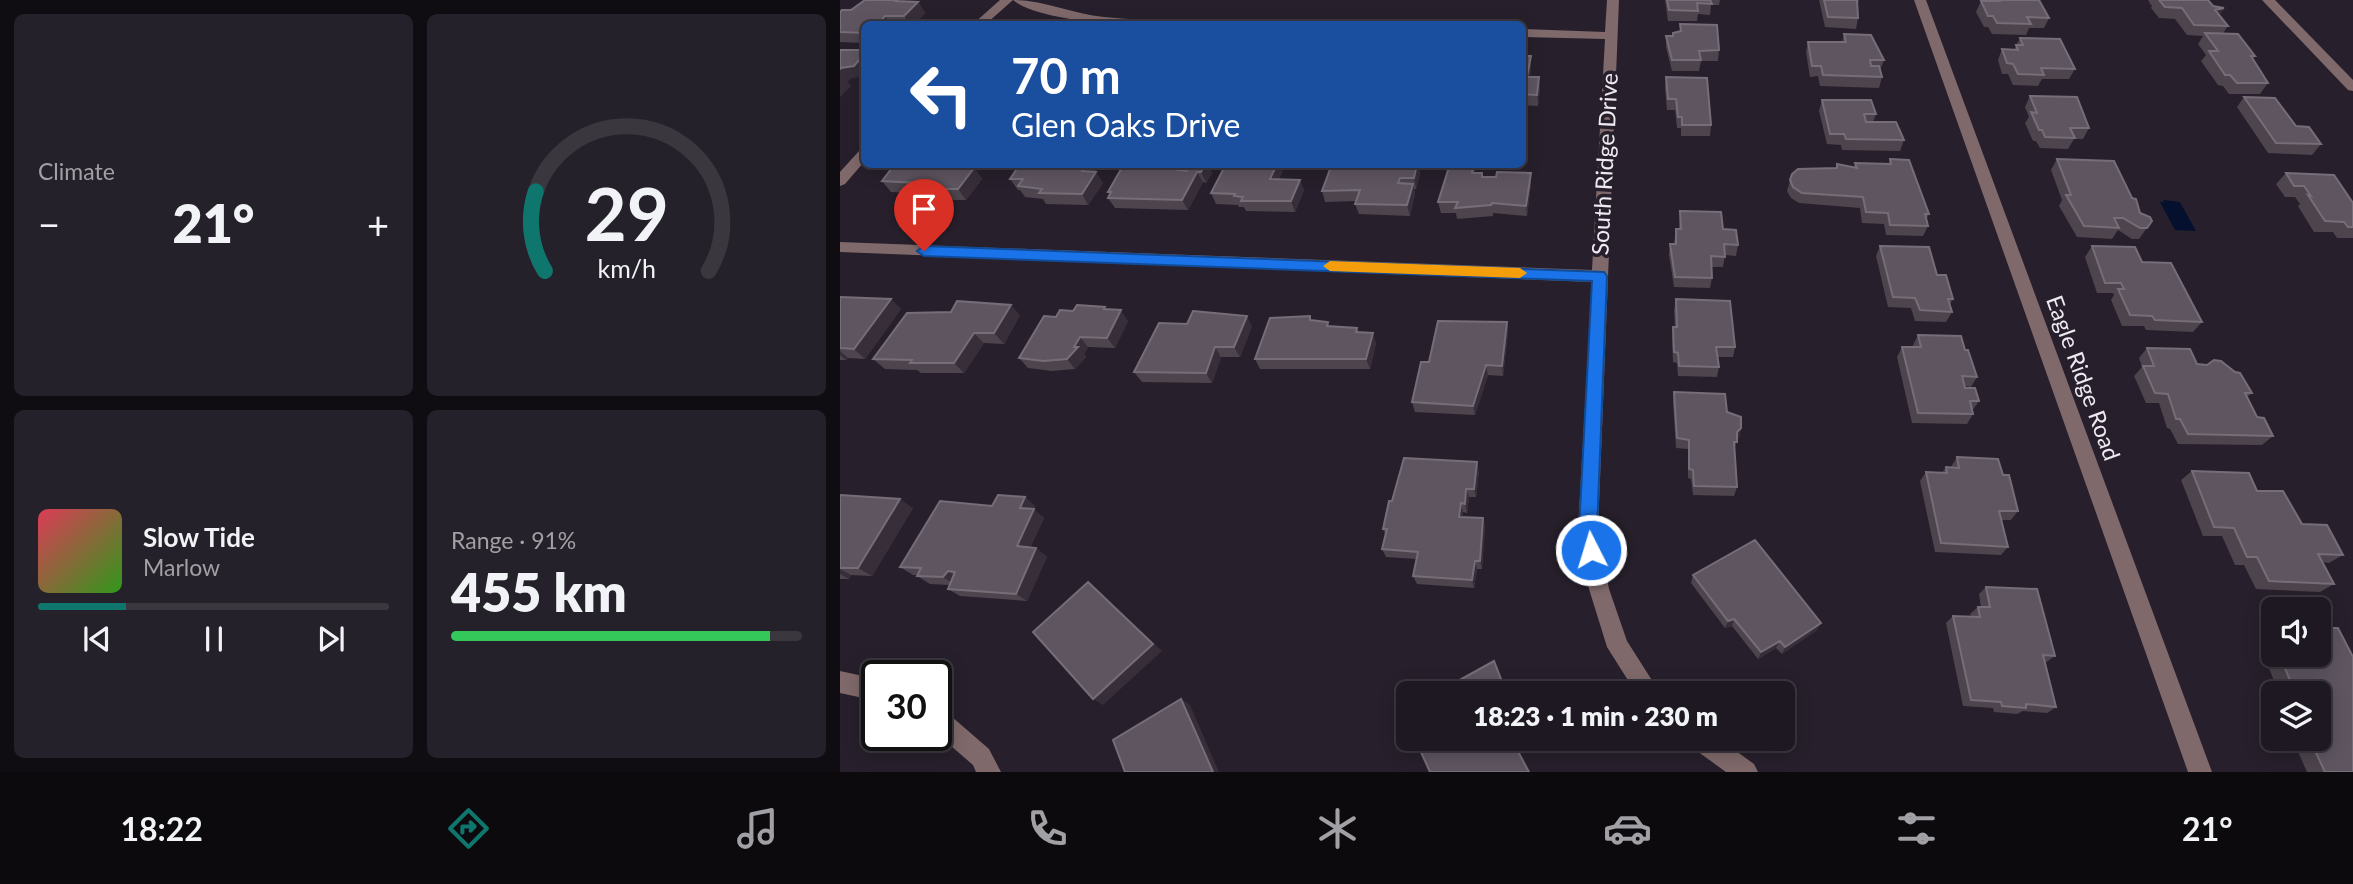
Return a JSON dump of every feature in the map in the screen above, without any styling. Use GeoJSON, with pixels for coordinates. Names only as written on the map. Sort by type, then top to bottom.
{"type":"FeatureCollection","features":[{"type":"Feature","properties":{"kind":"street"},"geometry":{"type":"LineString","coordinates":[[982,21],[1007,0]]}},
{"type":"Feature","properties":{"kind":"street"},"geometry":{"type":"LineString","coordinates":[[1019,0],[1060,15],[1136,21]]}},
{"type":"Feature","properties":{"kind":"street","name":"South Ridge Drive"},"geometry":{"type":"LineString","coordinates":[[1613,0],[1588,530],[1599,589],[1618,647],[1641,681]]}},
{"type":"Feature","properties":{"kind":"street","name":"Eagle Ridge Road"},"geometry":{"type":"LineString","coordinates":[[1920,0],[2200,772]]}},
{"type":"Feature","properties":{"kind":"street"},"geometry":{"type":"LineString","coordinates":[[2268,0],[2353,87]]}},
{"type":"Feature","properties":{"kind":"street"},"geometry":{"type":"LineString","coordinates":[[1526,33],[1611,36]]}},
{"type":"Feature","properties":{"kind":"street"},"geometry":{"type":"LineString","coordinates":[[840,181],[861,156]]}},
{"type":"Feature","properties":{"kind":"street"},"geometry":{"type":"LineString","coordinates":[[840,247],[1599,276]]}},
{"type":"Feature","properties":{"kind":"street"},"geometry":{"type":"LineString","coordinates":[[840,682],[861,687]]}},
{"type":"Feature","properties":{"kind":"street"},"geometry":{"type":"LineString","coordinates":[[952,732],[981,757],[989,772]]}},
{"type":"Feature","properties":{"kind":"street"},"geometry":{"type":"LineString","coordinates":[[1716,751],[1746,772]]}},
{"type":"Feature","properties":{"kind":"water"},"geometry":{"type":"Polygon","coordinates":[[[2163,200],[2180,202],[2196,231],[2175,230],[2160,202],[2164,202],[2163,200]]]}},
{"type":"Feature","properties":{"kind":"building"},"geometry":{"type":"Polygon","coordinates":[[[865,0],[918,2],[904,16],[885,16],[881,21],[861,21],[861,33],[840,32],[840,12],[851,10],[865,0]]]}},
{"type":"Feature","properties":{"kind":"building"},"geometry":{"type":"Polygon","coordinates":[[[1667,0],[1710,0],[1712,4],[1697,3],[1698,11],[1669,10],[1667,0]]]}},
{"type":"Feature","properties":{"kind":"building"},"geometry":{"type":"Polygon","coordinates":[[[1824,0],[1857,0],[1858,18],[1828,17],[1824,0]]]}},
{"type":"Feature","properties":{"kind":"building"},"geometry":{"type":"Polygon","coordinates":[[[2039,0],[2049,18],[2027,17],[2031,24],[1997,23],[1993,16],[1988,16],[1981,1],[2039,0]]]}},
{"type":"Feature","properties":{"kind":"building"},"geometry":{"type":"Polygon","coordinates":[[[2159,0],[2208,0],[2213,6],[2224,8],[2215,10],[2228,26],[2194,25],[2182,8],[2165,7],[2159,0]]]}},
{"type":"Feature","properties":{"kind":"building"},"geometry":{"type":"Polygon","coordinates":[[[1680,24],[1717,25],[1719,50],[1699,51],[1701,60],[1672,60],[1666,36],[1673,36],[1673,33],[1681,31],[1680,24]]]}},
{"type":"Feature","properties":{"kind":"building"},"geometry":{"type":"Polygon","coordinates":[[[2205,33],[2238,34],[2255,56],[2251,56],[2268,83],[2237,83],[2230,75],[2225,75],[2209,51],[2218,51],[2205,33]]]}},
{"type":"Feature","properties":{"kind":"building"},"geometry":{"type":"Polygon","coordinates":[[[1844,34],[1871,35],[1884,60],[1870,60],[1871,66],[1879,66],[1882,77],[1823,75],[1821,66],[1812,66],[1808,42],[1846,42],[1844,34]]]}},
{"type":"Feature","properties":{"kind":"building"},"geometry":{"type":"Polygon","coordinates":[[[2020,38],[2060,39],[2075,69],[2041,68],[2044,75],[2018,74],[2013,64],[2007,63],[2002,49],[2018,50],[2016,45],[2023,45],[2020,38]]]}},
{"type":"Feature","properties":{"kind":"building"},"geometry":{"type":"Polygon","coordinates":[[[840,50],[861,50],[861,58],[854,66],[840,69],[840,50]]]}},
{"type":"Feature","properties":{"kind":"building"},"geometry":{"type":"Polygon","coordinates":[[[1526,56],[1531,56],[1527,77],[1539,77],[1537,95],[1526,94],[1526,56]]]}},
{"type":"Feature","properties":{"kind":"building"},"geometry":{"type":"Polygon","coordinates":[[[1666,77],[1707,78],[1711,125],[1682,125],[1676,99],[1668,99],[1666,77]]]}},
{"type":"Feature","properties":{"kind":"building"},"geometry":{"type":"Polygon","coordinates":[[[2030,96],[2077,97],[2089,128],[2070,128],[2075,138],[2045,137],[2031,112],[2037,113],[2030,96]]]}},
{"type":"Feature","properties":{"kind":"building"},"geometry":{"type":"Polygon","coordinates":[[[2244,97],[2275,98],[2296,126],[2309,127],[2321,144],[2276,143],[2244,97]]]}},
{"type":"Feature","properties":{"kind":"building"},"geometry":{"type":"Polygon","coordinates":[[[1822,100],[1871,100],[1876,114],[1864,114],[1866,122],[1896,122],[1904,140],[1846,139],[1844,134],[1830,134],[1822,100]]]}},
{"type":"Feature","properties":{"kind":"building"},"geometry":{"type":"Polygon","coordinates":[[[1890,159],[1909,160],[1929,214],[1925,214],[1928,226],[1890,225],[1888,213],[1866,212],[1863,197],[1802,193],[1793,187],[1790,180],[1798,169],[1837,168],[1837,164],[1857,168],[1855,163],[1891,164],[1890,159]]]}},
{"type":"Feature","properties":{"kind":"building"},"geometry":{"type":"Polygon","coordinates":[[[2057,159],[2114,161],[2132,198],[2136,199],[2140,213],[2150,217],[2152,221],[2147,228],[2140,228],[2123,218],[2114,218],[2119,228],[2084,226],[2066,195],[2071,195],[2057,159]]]}},
{"type":"Feature","properties":{"kind":"building"},"geometry":{"type":"Polygon","coordinates":[[[892,168],[974,168],[958,189],[914,189],[918,183],[882,181],[892,168]]]}},
{"type":"Feature","properties":{"kind":"building"},"geometry":{"type":"Polygon","coordinates":[[[1017,168],[1084,168],[1082,171],[1096,172],[1082,194],[1039,193],[1042,189],[1018,186],[1023,179],[1010,179],[1017,168]]]}},
{"type":"Feature","properties":{"kind":"building"},"geometry":{"type":"Polygon","coordinates":[[[1122,168],[1178,168],[1177,170],[1187,171],[1188,168],[1203,168],[1201,172],[1197,172],[1182,200],[1108,198],[1111,192],[1108,192],[1122,168]]]}},
{"type":"Feature","properties":{"kind":"building"},"geometry":{"type":"Polygon","coordinates":[[[1224,168],[1275,168],[1270,179],[1300,180],[1291,201],[1241,201],[1243,197],[1234,196],[1235,194],[1211,193],[1224,168]]]}},
{"type":"Feature","properties":{"kind":"building"},"geometry":{"type":"Polygon","coordinates":[[[1331,168],[1416,168],[1414,178],[1400,178],[1398,183],[1413,184],[1407,205],[1355,204],[1360,190],[1322,191],[1331,168]]]}},
{"type":"Feature","properties":{"kind":"building"},"geometry":{"type":"Polygon","coordinates":[[[1449,168],[1473,168],[1472,173],[1482,173],[1482,177],[1496,177],[1497,172],[1531,173],[1526,206],[1492,203],[1455,208],[1458,202],[1438,202],[1449,168]]]}},
{"type":"Feature","properties":{"kind":"building"},"geometry":{"type":"Polygon","coordinates":[[[2286,173],[2334,175],[2353,203],[2353,227],[2348,227],[2344,222],[2325,221],[2304,186],[2294,186],[2286,173]]]}},
{"type":"Feature","properties":{"kind":"building"},"geometry":{"type":"Polygon","coordinates":[[[1680,211],[1721,212],[1723,229],[1736,230],[1738,245],[1724,244],[1725,257],[1711,256],[1712,278],[1675,277],[1670,244],[1676,244],[1676,229],[1681,229],[1680,211]]]}},
{"type":"Feature","properties":{"kind":"building"},"geometry":{"type":"Polygon","coordinates":[[[1880,246],[1929,247],[1937,275],[1946,275],[1953,299],[1948,299],[1952,312],[1920,310],[1915,298],[1893,297],[1880,246]]]}},
{"type":"Feature","properties":{"kind":"building"},"geometry":{"type":"Polygon","coordinates":[[[2092,246],[2135,247],[2142,262],[2171,263],[2202,322],[2155,320],[2152,316],[2130,315],[2118,289],[2124,289],[2121,283],[2105,283],[2092,246]]]}},
{"type":"Feature","properties":{"kind":"building"},"geometry":{"type":"Polygon","coordinates":[[[840,297],[891,299],[854,349],[840,348],[840,297]]]}},
{"type":"Feature","properties":{"kind":"building"},"geometry":{"type":"Polygon","coordinates":[[[1676,299],[1730,301],[1735,347],[1716,347],[1719,367],[1679,366],[1678,353],[1674,352],[1676,299]]]}},
{"type":"Feature","properties":{"kind":"building"},"geometry":{"type":"Polygon","coordinates":[[[957,301],[1011,305],[994,333],[974,333],[954,363],[910,363],[912,360],[873,359],[907,313],[951,312],[957,301]]]}},
{"type":"Feature","properties":{"kind":"building"},"geometry":{"type":"Polygon","coordinates":[[[1077,305],[1121,310],[1107,338],[1080,337],[1074,347],[1078,347],[1067,359],[1043,361],[1019,358],[1044,316],[1056,317],[1060,310],[1073,311],[1077,305]]]}},
{"type":"Feature","properties":{"kind":"building"},"geometry":{"type":"Polygon","coordinates":[[[1193,311],[1247,316],[1234,347],[1215,347],[1206,373],[1134,372],[1159,323],[1187,324],[1193,311]]]}},
{"type":"Feature","properties":{"kind":"building"},"geometry":{"type":"Polygon","coordinates":[[[1310,316],[1310,320],[1328,322],[1327,326],[1357,328],[1356,332],[1373,333],[1366,359],[1255,359],[1270,318],[1310,316]]]}},
{"type":"Feature","properties":{"kind":"building"},"geometry":{"type":"Polygon","coordinates":[[[1438,321],[1507,322],[1502,366],[1486,365],[1473,406],[1412,402],[1421,362],[1429,362],[1438,321]]]}},
{"type":"Feature","properties":{"kind":"building"},"geometry":{"type":"Polygon","coordinates":[[[1918,335],[1961,336],[1977,377],[1962,376],[1965,388],[1975,388],[1979,401],[1970,401],[1973,414],[1918,413],[1902,347],[1921,347],[1918,335]]]}},
{"type":"Feature","properties":{"kind":"building"},"geometry":{"type":"Polygon","coordinates":[[[2147,348],[2190,349],[2197,364],[2207,365],[2214,360],[2221,361],[2240,373],[2252,393],[2245,393],[2257,417],[2264,418],[2273,436],[2188,434],[2180,419],[2176,419],[2168,394],[2155,393],[2143,366],[2154,366],[2147,348]]]}},
{"type":"Feature","properties":{"kind":"building"},"geometry":{"type":"Polygon","coordinates":[[[1674,392],[1725,394],[1727,412],[1741,417],[1741,428],[1737,432],[1737,442],[1734,442],[1737,487],[1694,486],[1693,470],[1689,469],[1689,440],[1677,438],[1674,392]]]}},
{"type":"Feature","properties":{"kind":"building"},"geometry":{"type":"Polygon","coordinates":[[[1957,457],[1998,459],[2003,475],[2009,475],[2018,511],[1999,511],[2008,547],[1941,543],[1926,472],[1947,473],[1946,467],[1959,468],[1957,457]]]}},
{"type":"Feature","properties":{"kind":"building"},"geometry":{"type":"Polygon","coordinates":[[[1404,458],[1477,462],[1474,489],[1466,489],[1465,504],[1461,503],[1459,517],[1483,518],[1480,561],[1475,561],[1472,580],[1413,576],[1418,552],[1382,549],[1389,501],[1392,501],[1404,458]]]}},
{"type":"Feature","properties":{"kind":"building"},"geometry":{"type":"Polygon","coordinates":[[[2192,471],[2249,473],[2257,491],[2283,491],[2302,524],[2327,525],[2343,555],[2318,554],[2334,584],[2269,581],[2257,557],[2247,557],[2234,528],[2214,527],[2192,471]]]}},
{"type":"Feature","properties":{"kind":"building"},"geometry":{"type":"Polygon","coordinates":[[[840,495],[900,499],[858,568],[840,568],[840,495]]]}},
{"type":"Feature","properties":{"kind":"building"},"geometry":{"type":"Polygon","coordinates":[[[998,495],[1025,497],[1020,508],[1034,509],[1017,546],[1036,548],[1016,594],[948,589],[955,572],[948,571],[943,577],[917,576],[921,568],[900,567],[940,501],[992,506],[998,495]]]}},
{"type":"Feature","properties":{"kind":"building"},"geometry":{"type":"Polygon","coordinates":[[[1755,540],[1821,623],[1785,647],[1780,641],[1761,652],[1734,619],[1728,621],[1693,575],[1755,540]]]}},
{"type":"Feature","properties":{"kind":"building"},"geometry":{"type":"Polygon","coordinates":[[[1088,582],[1153,644],[1093,699],[1033,632],[1088,582]]]}},
{"type":"Feature","properties":{"kind":"building"},"geometry":{"type":"Polygon","coordinates":[[[1986,587],[2037,589],[2055,656],[2043,655],[2056,707],[2026,704],[2026,708],[2002,706],[2001,702],[1971,700],[1953,616],[1980,617],[1978,607],[1990,607],[1986,587]]]}},
{"type":"Feature","properties":{"kind":"building"},"geometry":{"type":"Polygon","coordinates":[[[2331,628],[2338,628],[2353,657],[2353,772],[2325,772],[2315,751],[2331,751],[2331,681],[2290,681],[2284,667],[2331,667],[2331,628]]]}},
{"type":"Feature","properties":{"kind":"building"},"geometry":{"type":"Polygon","coordinates":[[[1494,661],[1502,681],[1458,681],[1494,661]]]}},
{"type":"Feature","properties":{"kind":"building"},"geometry":{"type":"Polygon","coordinates":[[[1181,699],[1213,772],[1125,772],[1113,740],[1181,699]]]}},
{"type":"Feature","properties":{"kind":"building"},"geometry":{"type":"Polygon","coordinates":[[[1420,751],[1518,751],[1529,772],[1430,772],[1420,751]]]}},
{"type":"Feature","properties":{"kind":"slow traffic"},"geometry":{"type":"LineString","coordinates":[[1330,266],[1520,273]]}},
{"type":"Feature","properties":{"kind":"route"},"geometry":{"type":"LineString","coordinates":[[924,251],[1599,276],[1588,530],[1591,550]]}}]}
